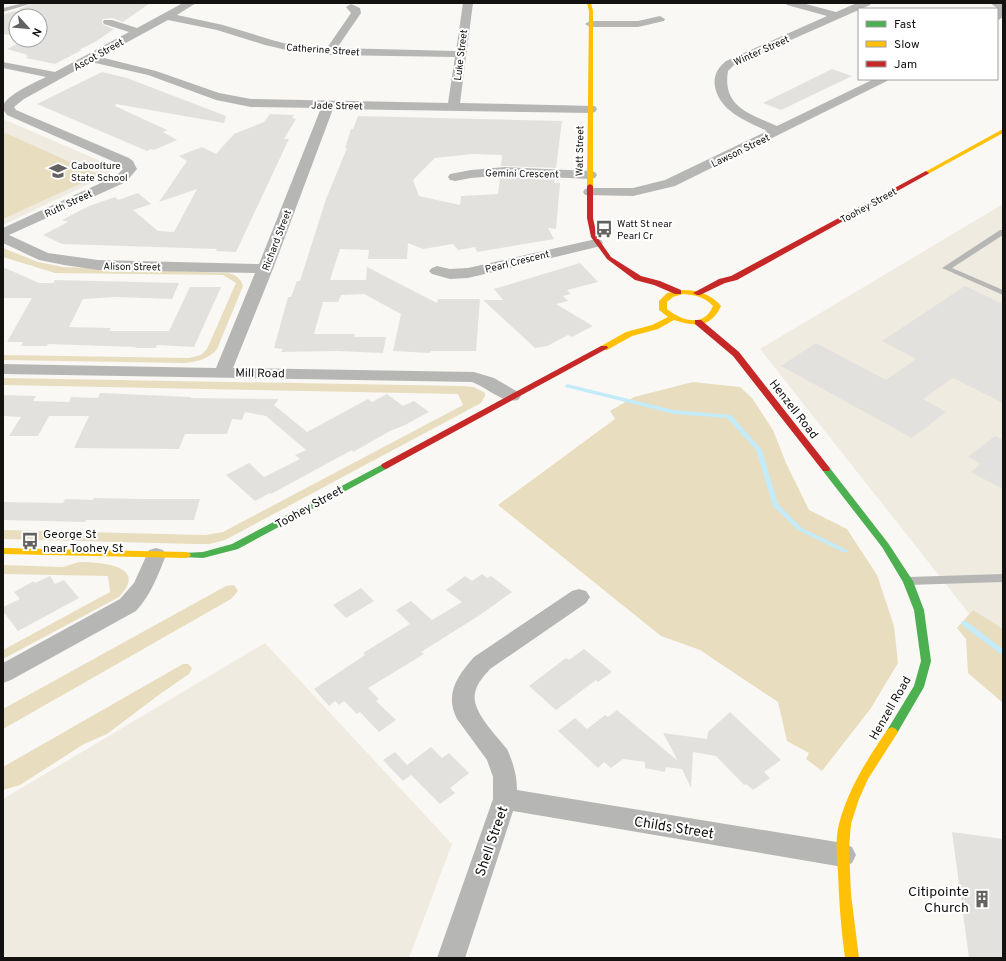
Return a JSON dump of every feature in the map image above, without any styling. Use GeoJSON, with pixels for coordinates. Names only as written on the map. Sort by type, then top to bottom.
{"type":"FeatureCollection","features":[{"type":"Feature","properties":{"kind":"main road","name":"Watt Street"},"geometry":{"type":"LineString","coordinates":[[589,3],[591,11],[590,218],[592,230],[596,243],[609,258],[659,295]]}},
{"type":"Feature","properties":{"kind":"main road","name":"Toohey Street"},"geometry":{"type":"LineString","coordinates":[[697,293],[722,281],[734,278],[1003,131]]}},
{"type":"Feature","properties":{"kind":"main road","name":"Watt Street"},"geometry":{"type":"LineString","coordinates":[[638,278],[657,283],[678,292]]}},
{"type":"Feature","properties":{"kind":"main road","name":"Toohey Street"},"geometry":{"type":"LineString","coordinates":[[718,295],[734,278]]}},
{"type":"Feature","properties":{"kind":"main road"},"geometry":{"type":"LineString","coordinates":[[678,292],[718,295],[715,319],[698,322],[685,322],[660,311],[662,304],[659,295],[678,292]]}},
{"type":"Feature","properties":{"kind":"main road","name":"Toohey Street"},"geometry":{"type":"LineString","coordinates":[[3,551],[203,555],[235,547],[629,334],[655,327],[674,318]]}},
{"type":"Feature","properties":{"kind":"main road","name":"Toohey Street"},"geometry":{"type":"LineString","coordinates":[[629,334],[645,320]]}},
{"type":"Feature","properties":{"kind":"main road","name":"Henzell Road"},"geometry":{"type":"LineString","coordinates":[[698,322],[736,354],[885,545],[908,580],[919,610],[926,661],[919,687],[898,723],[871,762],[856,791],[845,825],[842,855],[846,920],[852,958]]}},
{"type":"Feature","properties":{"kind":"main road","name":"Henzell Road"},"geometry":{"type":"LineString","coordinates":[[725,333],[732,342],[736,354]]}},
{"type":"Feature","properties":{"kind":"street","name":"Ascot Street"},"geometry":{"type":"LineString","coordinates":[[130,169],[128,164],[124,161],[11,112],[8,107],[20,96],[191,3]]}},
{"type":"Feature","properties":{"kind":"street","name":"Luke Street"},"geometry":{"type":"LineString","coordinates":[[454,106],[468,3]]}},
{"type":"Feature","properties":{"kind":"street"},"geometry":{"type":"LineString","coordinates":[[791,3],[837,16]]}},
{"type":"Feature","properties":{"kind":"street","name":"Winter Street"},"geometry":{"type":"LineString","coordinates":[[779,131],[737,112],[727,103],[721,93],[720,85],[722,70],[730,63],[866,3]]}},
{"type":"Feature","properties":{"kind":"street"},"geometry":{"type":"LineString","coordinates":[[998,17],[1002,12],[999,5]]}},
{"type":"Feature","properties":{"kind":"street"},"geometry":{"type":"LineString","coordinates":[[329,52],[356,13],[356,10],[352,7]]}},
{"type":"Feature","properties":{"kind":"street","name":"Catherine Street"},"geometry":{"type":"LineString","coordinates":[[166,16],[219,27],[280,46],[329,52],[460,54]]}},
{"type":"Feature","properties":{"kind":"street"},"geometry":{"type":"LineString","coordinates":[[590,24],[638,24],[660,19]]}},
{"type":"Feature","properties":{"kind":"street"},"geometry":{"type":"LineString","coordinates":[[108,22],[138,32]]}},
{"type":"Feature","properties":{"kind":"street","name":"Jade Street"},"geometry":{"type":"LineString","coordinates":[[90,58],[152,73],[197,90],[232,100],[275,104],[328,106],[454,106],[591,109]]}},
{"type":"Feature","properties":{"kind":"street"},"geometry":{"type":"LineString","coordinates":[[3,65],[57,76]]}},
{"type":"Feature","properties":{"kind":"street","name":"Lawson Street"},"geometry":{"type":"LineString","coordinates":[[590,192],[633,192],[659,187],[670,183],[881,80]]}},
{"type":"Feature","properties":{"kind":"street","name":"Richard Street"},"geometry":{"type":"LineString","coordinates":[[222,373],[265,268],[328,106]]}},
{"type":"Feature","properties":{"kind":"street"},"geometry":{"type":"LineString","coordinates":[[130,169],[144,168]]}},
{"type":"Feature","properties":{"kind":"street","name":"Ruth Street"},"geometry":{"type":"LineString","coordinates":[[3,233],[121,178],[130,169]]}},
{"type":"Feature","properties":{"kind":"street","name":"Gemini Crescent"},"geometry":{"type":"LineString","coordinates":[[455,177],[480,172],[590,174]]}},
{"type":"Feature","properties":{"kind":"street","name":"Alison Street"},"geometry":{"type":"LineString","coordinates":[[3,238],[44,257],[98,265],[265,268]]}},
{"type":"Feature","properties":{"kind":"street","name":"Pearl Crescent"},"geometry":{"type":"LineString","coordinates":[[437,271],[450,274],[468,273],[596,243]]}},
{"type":"Feature","properties":{"kind":"street","name":"Mill Road"},"geometry":{"type":"LineString","coordinates":[[3,369],[474,377],[488,382],[512,396]]}},
{"type":"Feature","properties":{"kind":"street"},"geometry":{"type":"LineString","coordinates":[[3,674],[128,605],[138,596],[143,588],[156,555]]}},
{"type":"Feature","properties":{"kind":"street","name":"Shell Street"},"geometry":{"type":"LineString","coordinates":[[451,958],[505,799],[505,777],[498,756],[465,712],[463,694],[470,676],[482,663],[579,597]]}},
{"type":"Feature","properties":{"kind":"street","name":"Childs Street"},"geometry":{"type":"LineString","coordinates":[[505,799],[842,855]]}},
{"type":"Feature","properties":{"kind":"lane"},"geometry":{"type":"LineString","coordinates":[[3,10],[30,3]]}},
{"type":"Feature","properties":{"kind":"lane"},"geometry":{"type":"LineString","coordinates":[[1003,232],[946,268],[1003,293]]}},
{"type":"Feature","properties":{"kind":"lane"},"geometry":{"type":"LineString","coordinates":[[908,580],[1003,578]]}},
{"type":"Feature","properties":{"kind":"shaded area","name":"Caboolture State School"},"geometry":{"type":"Polygon","coordinates":[[[3,119],[110,165],[113,169],[112,173],[3,225],[3,119]]]}},
{"type":"Feature","properties":{"kind":"shaded area","name":"Caboolture State School"},"geometry":{"type":"Polygon","coordinates":[[[3,132],[99,175],[3,219],[3,132]]]}},
{"type":"Feature","properties":{"kind":"shaded area"},"geometry":{"type":"Polygon","coordinates":[[[1003,204],[1003,646],[986,635],[760,349],[1003,204]]]}},
{"type":"Feature","properties":{"kind":"shaded area"},"geometry":{"type":"Polygon","coordinates":[[[3,248],[38,262],[63,267],[227,273],[233,274],[237,277],[243,286],[217,349],[206,358],[198,361],[184,363],[3,360],[3,355],[189,358],[201,355],[207,349],[236,283],[223,275],[55,273],[3,257],[3,248]]]}},
{"type":"Feature","properties":{"kind":"shaded area"},"geometry":{"type":"Polygon","coordinates":[[[3,378],[462,386],[474,387],[485,393],[485,396],[481,403],[225,540],[209,544],[195,544],[3,539],[3,530],[205,535],[223,532],[463,405],[458,394],[3,385],[3,378]]]}},
{"type":"Feature","properties":{"kind":"shaded area"},"geometry":{"type":"Polygon","coordinates":[[[693,382],[740,387],[752,398],[773,430],[786,463],[809,510],[847,529],[877,575],[894,626],[898,663],[871,708],[822,771],[806,759],[809,753],[787,741],[778,702],[700,650],[661,636],[498,505],[615,419],[610,411],[634,397],[693,382]]]}},
{"type":"Feature","properties":{"kind":"shaded area"},"geometry":{"type":"Polygon","coordinates":[[[79,562],[109,565],[126,572],[129,578],[127,586],[119,597],[3,659],[3,650],[110,592],[108,576],[3,574],[3,565],[63,567],[79,562]]]}},
{"type":"Feature","properties":{"kind":"shaded area"},"geometry":{"type":"Polygon","coordinates":[[[234,585],[238,591],[231,599],[3,729],[3,709],[226,586],[234,585]]]}},
{"type":"Feature","properties":{"kind":"shaded area"},"geometry":{"type":"Polygon","coordinates":[[[973,610],[1003,629],[1003,703],[968,673],[966,639],[957,628],[973,610]]]}},
{"type":"Feature","properties":{"kind":"shaded area"},"geometry":{"type":"Polygon","coordinates":[[[265,643],[452,844],[409,958],[3,958],[3,799],[265,643]]]}},
{"type":"Feature","properties":{"kind":"shaded area"},"geometry":{"type":"Polygon","coordinates":[[[183,664],[188,664],[192,668],[189,674],[107,734],[84,744],[20,785],[3,790],[3,767],[183,664]]]}},
{"type":"Feature","properties":{"kind":"building"},"geometry":{"type":"Polygon","coordinates":[[[34,3],[150,3],[123,22],[112,18],[103,19],[102,23],[104,25],[114,29],[95,42],[79,50],[82,50],[55,64],[26,58],[28,55],[7,49],[48,48],[48,8],[22,8],[34,3]]]}},
{"type":"Feature","properties":{"kind":"building"},"geometry":{"type":"Polygon","coordinates":[[[8,13],[8,35],[3,34],[3,14],[8,13]]]}},
{"type":"Feature","properties":{"kind":"building"},"geometry":{"type":"Polygon","coordinates":[[[832,69],[852,76],[781,110],[763,103],[832,69]]]}},
{"type":"Feature","properties":{"kind":"building"},"geometry":{"type":"Polygon","coordinates":[[[102,72],[127,78],[226,116],[224,123],[116,104],[115,106],[167,130],[163,132],[177,140],[154,150],[151,149],[147,151],[37,104],[102,72]]]}},
{"type":"Feature","properties":{"kind":"building"},"geometry":{"type":"Polygon","coordinates":[[[270,114],[294,115],[292,118],[296,119],[284,139],[289,139],[236,252],[216,251],[217,249],[62,244],[43,235],[68,222],[62,220],[89,206],[115,197],[118,200],[138,193],[151,204],[133,210],[158,231],[174,232],[197,189],[159,202],[187,161],[179,156],[202,147],[216,154],[234,134],[264,122],[270,114]]]}},
{"type":"Feature","properties":{"kind":"building"},"geometry":{"type":"Polygon","coordinates":[[[358,116],[562,121],[556,168],[501,166],[502,155],[472,154],[435,158],[413,180],[419,196],[460,205],[461,196],[498,194],[500,177],[555,179],[554,183],[560,183],[556,229],[548,228],[554,239],[477,252],[475,247],[458,250],[453,244],[423,249],[408,243],[407,259],[368,259],[369,250],[340,249],[330,280],[366,280],[367,267],[437,303],[438,299],[480,299],[476,351],[431,351],[430,353],[393,351],[401,314],[364,294],[341,295],[338,302],[323,302],[314,334],[355,334],[354,337],[386,337],[383,353],[337,351],[281,352],[283,349],[274,348],[288,297],[291,297],[297,281],[300,281],[326,199],[347,148],[345,148],[351,129],[353,129],[358,116]]]}},
{"type":"Feature","properties":{"kind":"building"},"geometry":{"type":"Polygon","coordinates":[[[580,263],[598,282],[567,290],[571,294],[563,296],[568,301],[556,304],[593,326],[572,337],[568,335],[547,346],[535,348],[483,300],[503,300],[494,289],[580,263]]]}},
{"type":"Feature","properties":{"kind":"building"},"geometry":{"type":"Polygon","coordinates":[[[3,267],[39,283],[53,283],[55,280],[179,283],[172,299],[116,297],[83,299],[69,327],[111,328],[109,331],[169,331],[190,287],[221,287],[194,347],[157,345],[156,348],[135,348],[136,347],[48,344],[47,346],[21,346],[23,342],[7,342],[32,298],[3,298],[3,267]]]}},
{"type":"Feature","properties":{"kind":"building"},"geometry":{"type":"Polygon","coordinates":[[[965,286],[1003,304],[1003,403],[953,378],[923,399],[946,412],[912,438],[781,366],[816,343],[886,380],[916,359],[882,341],[965,286]]]}},
{"type":"Feature","properties":{"kind":"building"},"geometry":{"type":"Polygon","coordinates":[[[100,393],[191,397],[190,398],[279,399],[274,405],[307,432],[368,399],[372,402],[387,394],[403,406],[414,401],[429,412],[390,431],[353,452],[352,450],[271,494],[270,493],[255,501],[226,475],[249,463],[264,477],[300,459],[295,455],[306,450],[266,416],[245,412],[242,420],[232,419],[227,434],[185,434],[179,449],[74,448],[89,416],[49,416],[38,436],[9,436],[21,417],[3,416],[3,395],[36,396],[33,401],[69,402],[71,397],[98,398],[100,393]]]}},
{"type":"Feature","properties":{"kind":"building"},"geometry":{"type":"Polygon","coordinates":[[[995,436],[1003,440],[1003,489],[971,472],[981,464],[968,457],[995,436]]]}},
{"type":"Feature","properties":{"kind":"building"},"geometry":{"type":"Polygon","coordinates":[[[94,498],[200,499],[194,520],[86,520],[85,522],[3,520],[3,502],[63,503],[65,499],[93,500],[94,498]]]}},
{"type":"Feature","properties":{"kind":"building"},"geometry":{"type":"Polygon","coordinates":[[[482,574],[487,578],[491,576],[512,592],[480,615],[421,652],[424,654],[368,688],[379,699],[376,701],[396,720],[379,732],[360,712],[357,714],[344,701],[339,705],[335,701],[329,706],[314,689],[365,655],[363,653],[410,624],[396,610],[411,601],[432,620],[462,602],[446,590],[465,576],[472,581],[482,574]]]}},
{"type":"Feature","properties":{"kind":"building"},"geometry":{"type":"Polygon","coordinates":[[[50,576],[55,584],[64,580],[79,598],[18,631],[3,611],[3,607],[20,599],[14,592],[34,581],[35,583],[50,576]]]}},
{"type":"Feature","properties":{"kind":"building"},"geometry":{"type":"Polygon","coordinates":[[[361,588],[374,601],[346,618],[333,605],[361,588]]]}},
{"type":"Feature","properties":{"kind":"building"},"geometry":{"type":"Polygon","coordinates":[[[584,649],[612,672],[598,682],[596,680],[556,710],[529,686],[566,658],[569,660],[584,649]]]}},
{"type":"Feature","properties":{"kind":"building"},"geometry":{"type":"Polygon","coordinates":[[[617,710],[678,761],[663,733],[707,739],[708,732],[730,712],[781,760],[764,772],[770,778],[753,790],[746,784],[744,785],[716,756],[693,752],[691,788],[682,769],[666,767],[665,772],[645,768],[645,762],[623,759],[611,768],[604,762],[598,768],[558,731],[575,718],[587,729],[605,715],[608,717],[617,710]]]}},
{"type":"Feature","properties":{"kind":"building"},"geometry":{"type":"Polygon","coordinates":[[[431,747],[442,758],[449,753],[469,773],[450,788],[455,793],[440,804],[411,775],[403,781],[383,760],[395,752],[407,765],[431,747]]]}},
{"type":"Feature","properties":{"kind":"building","name":"Citipointe Church"},"geometry":{"type":"Polygon","coordinates":[[[952,832],[1003,839],[1003,958],[969,958],[952,832]]]}},
{"type":"Feature","properties":{"kind":"waterway"},"geometry":{"type":"LineString","coordinates":[[567,386],[674,412],[729,416],[759,450],[775,505],[800,529],[845,551]]}},
{"type":"Feature","properties":{"kind":"waterway"},"geometry":{"type":"LineString","coordinates":[[964,623],[1003,652]]}},
{"type":"Feature","properties":{"kind":"traffic: fast"},"geometry":{"type":"LineString","coordinates":[[186,555],[203,555],[235,547],[385,466]]}},
{"type":"Feature","properties":{"kind":"traffic: fast"},"geometry":{"type":"LineString","coordinates":[[826,469],[885,545],[908,581],[919,610],[926,661],[919,687],[892,732]]}},
{"type":"Feature","properties":{"kind":"traffic: slow"},"geometry":{"type":"LineString","coordinates":[[589,3],[591,11],[590,186]]}},
{"type":"Feature","properties":{"kind":"traffic: slow"},"geometry":{"type":"LineString","coordinates":[[926,173],[1003,131]]}},
{"type":"Feature","properties":{"kind":"traffic: slow"},"geometry":{"type":"LineString","coordinates":[[683,292],[697,294],[710,299],[717,306],[714,314],[708,319],[693,323],[677,319],[663,310],[663,301],[670,295],[683,292]]}},
{"type":"Feature","properties":{"kind":"traffic: slow"},"geometry":{"type":"LineString","coordinates":[[604,348],[629,334],[655,327],[673,318]]}},
{"type":"Feature","properties":{"kind":"traffic: slow"},"geometry":{"type":"LineString","coordinates":[[3,551],[186,555]]}},
{"type":"Feature","properties":{"kind":"traffic: slow"},"geometry":{"type":"LineString","coordinates":[[852,958],[845,894],[843,848],[845,824],[853,799],[864,776],[892,732]]}},
{"type":"Feature","properties":{"kind":"traffic: jam"},"geometry":{"type":"LineString","coordinates":[[697,293],[722,281],[734,278],[926,173]]}},
{"type":"Feature","properties":{"kind":"traffic: jam"},"geometry":{"type":"LineString","coordinates":[[590,186],[590,218],[594,237],[609,258],[638,278],[657,283],[678,292]]}},
{"type":"Feature","properties":{"kind":"traffic: jam"},"geometry":{"type":"LineString","coordinates":[[698,322],[736,354],[826,469]]}},
{"type":"Feature","properties":{"kind":"traffic: jam"},"geometry":{"type":"LineString","coordinates":[[385,466],[604,348]]}},
{"type":"Feature","properties":{"kind":"place","name":"Caboolture State School"},"geometry":{"type":"Point","coordinates":[58,171]}},
{"type":"Feature","properties":{"kind":"place","name":"Watt St near Pearl Cr"},"geometry":{"type":"Point","coordinates":[604,229]}},
{"type":"Feature","properties":{"kind":"place","name":"George St near Toohey St"},"geometry":{"type":"Point","coordinates":[30,541]}},
{"type":"Feature","properties":{"kind":"place","name":"Citipointe Church"},"geometry":{"type":"Point","coordinates":[982,899]}}]}
